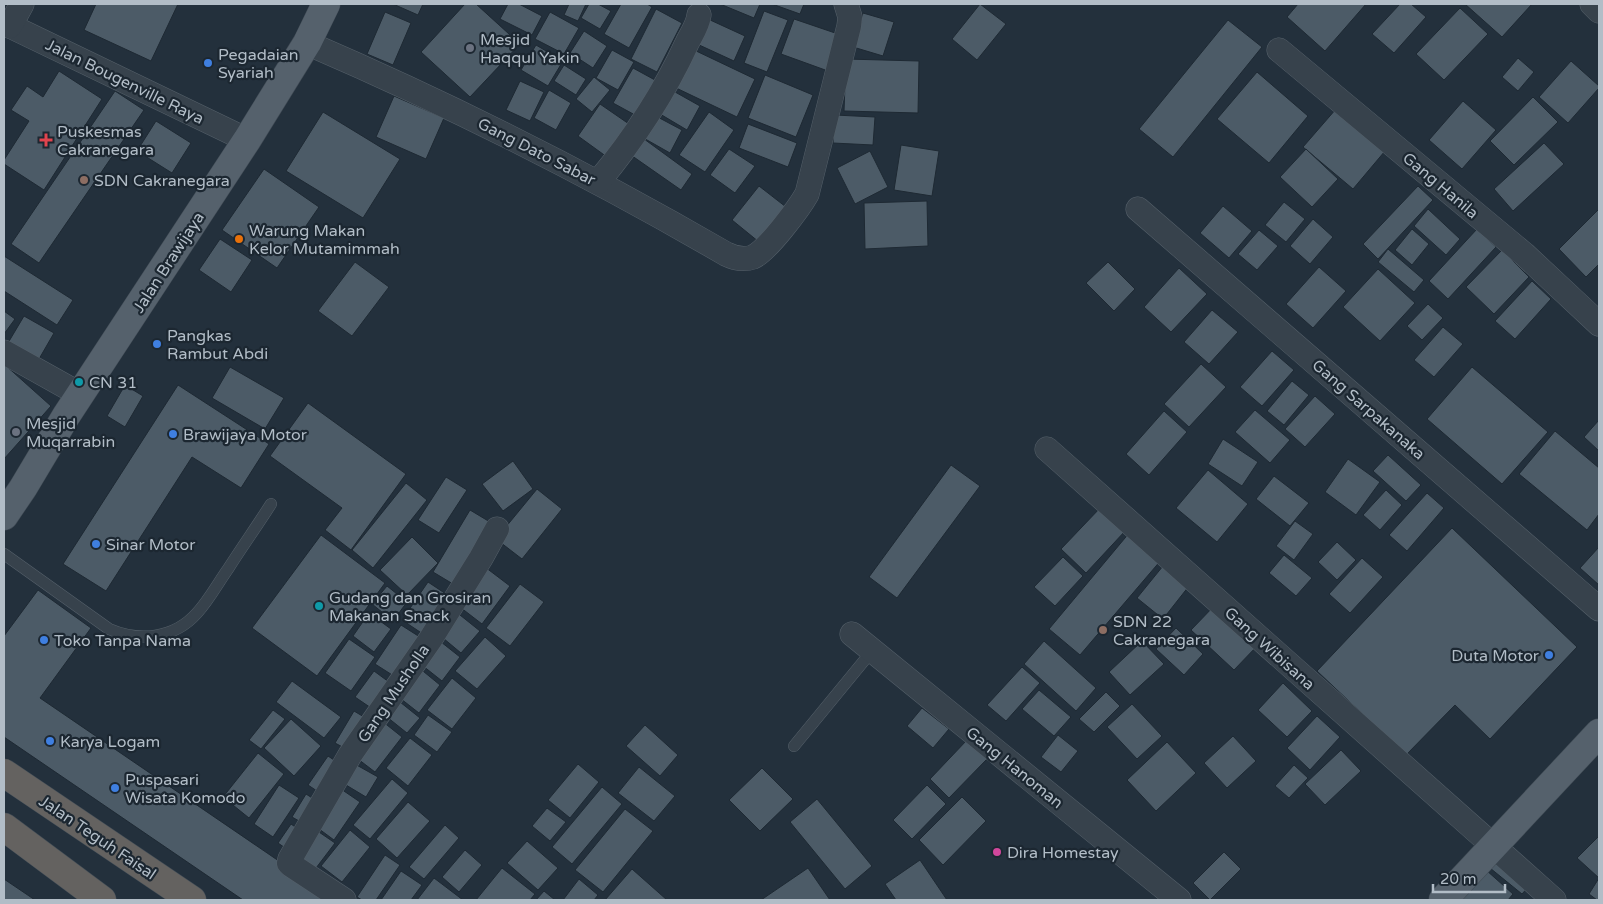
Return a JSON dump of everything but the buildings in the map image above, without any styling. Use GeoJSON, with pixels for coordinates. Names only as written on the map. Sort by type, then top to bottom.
{"type":"FeatureCollection","features":[{"type":"Feature","properties":{"kind":"highway","name":"Jalan Teguh Faisal"},"geometry":{"type":"LineString","coordinates":[[4,773],[192,900]]}},
{"type":"Feature","properties":{"kind":"highway"},"geometry":{"type":"LineString","coordinates":[[4,827],[102,900]]}},
{"type":"Feature","properties":{"kind":"main road","name":"Jalan Brawijaya"},"geometry":{"type":"LineString","coordinates":[[4,516],[66,416],[247,140],[307,43],[326,4]]}},
{"type":"Feature","properties":{"kind":"main road"},"geometry":{"type":"LineString","coordinates":[[1443,900],[1599,733]]}},
{"type":"Feature","properties":{"kind":"street"},"geometry":{"type":"LineString","coordinates":[[7,24],[22,4]]}},
{"type":"Feature","properties":{"kind":"street","name":"Gang Dato Sabar"},"geometry":{"type":"LineString","coordinates":[[307,43],[454,109],[598,182],[730,256],[750,258],[763,251],[797,210],[807,194],[849,26],[850,17],[846,4]]}},
{"type":"Feature","properties":{"kind":"street"},"geometry":{"type":"LineString","coordinates":[[1592,4],[1599,11]]}},
{"type":"Feature","properties":{"kind":"street"},"geometry":{"type":"LineString","coordinates":[[598,182],[638,128],[663,89],[681,57],[698,22],[699,15]]}},
{"type":"Feature","properties":{"kind":"street","name":"Jalan Bougenville Raya"},"geometry":{"type":"LineString","coordinates":[[7,24],[247,140]]}},
{"type":"Feature","properties":{"kind":"street","name":"Gang Hanila"},"geometry":{"type":"LineString","coordinates":[[1279,50],[1524,254],[1599,324]]}},
{"type":"Feature","properties":{"kind":"street","name":"Gang Sarpakanaka"},"geometry":{"type":"LineString","coordinates":[[1138,209],[1599,610]]}},
{"type":"Feature","properties":{"kind":"street"},"geometry":{"type":"LineString","coordinates":[[4,352],[81,395]]}},
{"type":"Feature","properties":{"kind":"street","name":"Gang Wibisana"},"geometry":{"type":"LineString","coordinates":[[1047,449],[1554,900]]}},
{"type":"Feature","properties":{"kind":"street","name":"Gang Musholla"},"geometry":{"type":"LineString","coordinates":[[344,900],[291,865],[289,863],[290,859],[350,755],[434,633],[481,558],[496,529]]}},
{"type":"Feature","properties":{"kind":"street","name":"Gang Hanoman"},"geometry":{"type":"LineString","coordinates":[[852,634],[1179,900]]}},
{"type":"Feature","properties":{"kind":"lane"},"geometry":{"type":"LineString","coordinates":[[4,554],[109,629],[132,636],[155,637],[178,629],[196,614],[271,504]]}},
{"type":"Feature","properties":{"kind":"lane"},"geometry":{"type":"LineString","coordinates":[[794,746],[872,651]]}},
{"type":"Feature","properties":{"kind":"place","name":"Mesjid Haqqul Yakin"},"geometry":{"type":"Point","coordinates":[470,48]}},
{"type":"Feature","properties":{"kind":"place","name":"Pegadaian Syariah"},"geometry":{"type":"Point","coordinates":[208,63]}},
{"type":"Feature","properties":{"kind":"place","name":"Puskesmas Cakranegara"},"geometry":{"type":"Point","coordinates":[46,140]}},
{"type":"Feature","properties":{"kind":"place","name":"SDN Cakranegara"},"geometry":{"type":"Point","coordinates":[84,180]}},
{"type":"Feature","properties":{"kind":"place","name":"Warung Makan Kelor Mutamimmah"},"geometry":{"type":"Point","coordinates":[239,239]}},
{"type":"Feature","properties":{"kind":"place","name":"Pangkas Rambut Abdi"},"geometry":{"type":"Point","coordinates":[157,344]}},
{"type":"Feature","properties":{"kind":"place","name":"CN 31"},"geometry":{"type":"Point","coordinates":[79,382]}},
{"type":"Feature","properties":{"kind":"place","name":"Mesjid Muqarrabin"},"geometry":{"type":"Point","coordinates":[16,432]}},
{"type":"Feature","properties":{"kind":"place","name":"Brawijaya Motor"},"geometry":{"type":"Point","coordinates":[173,434]}},
{"type":"Feature","properties":{"kind":"place","name":"Sinar Motor"},"geometry":{"type":"Point","coordinates":[96,544]}},
{"type":"Feature","properties":{"kind":"place","name":"Gudang dan Grosiran Makanan Snack"},"geometry":{"type":"Point","coordinates":[319,606]}},
{"type":"Feature","properties":{"kind":"place","name":"SDN 22 Cakranegara"},"geometry":{"type":"Point","coordinates":[1103,630]}},
{"type":"Feature","properties":{"kind":"place","name":"Toko Tanpa Nama"},"geometry":{"type":"Point","coordinates":[44,640]}},
{"type":"Feature","properties":{"kind":"place","name":"Duta Motor"},"geometry":{"type":"Point","coordinates":[1549,655]}},
{"type":"Feature","properties":{"kind":"place","name":"Karya Logam"},"geometry":{"type":"Point","coordinates":[50,741]}},
{"type":"Feature","properties":{"kind":"place","name":"Puspasari Wisata Komodo"},"geometry":{"type":"Point","coordinates":[115,788]}},
{"type":"Feature","properties":{"kind":"place","name":"Dira Homestay"},"geometry":{"type":"Point","coordinates":[997,852]}}]}
